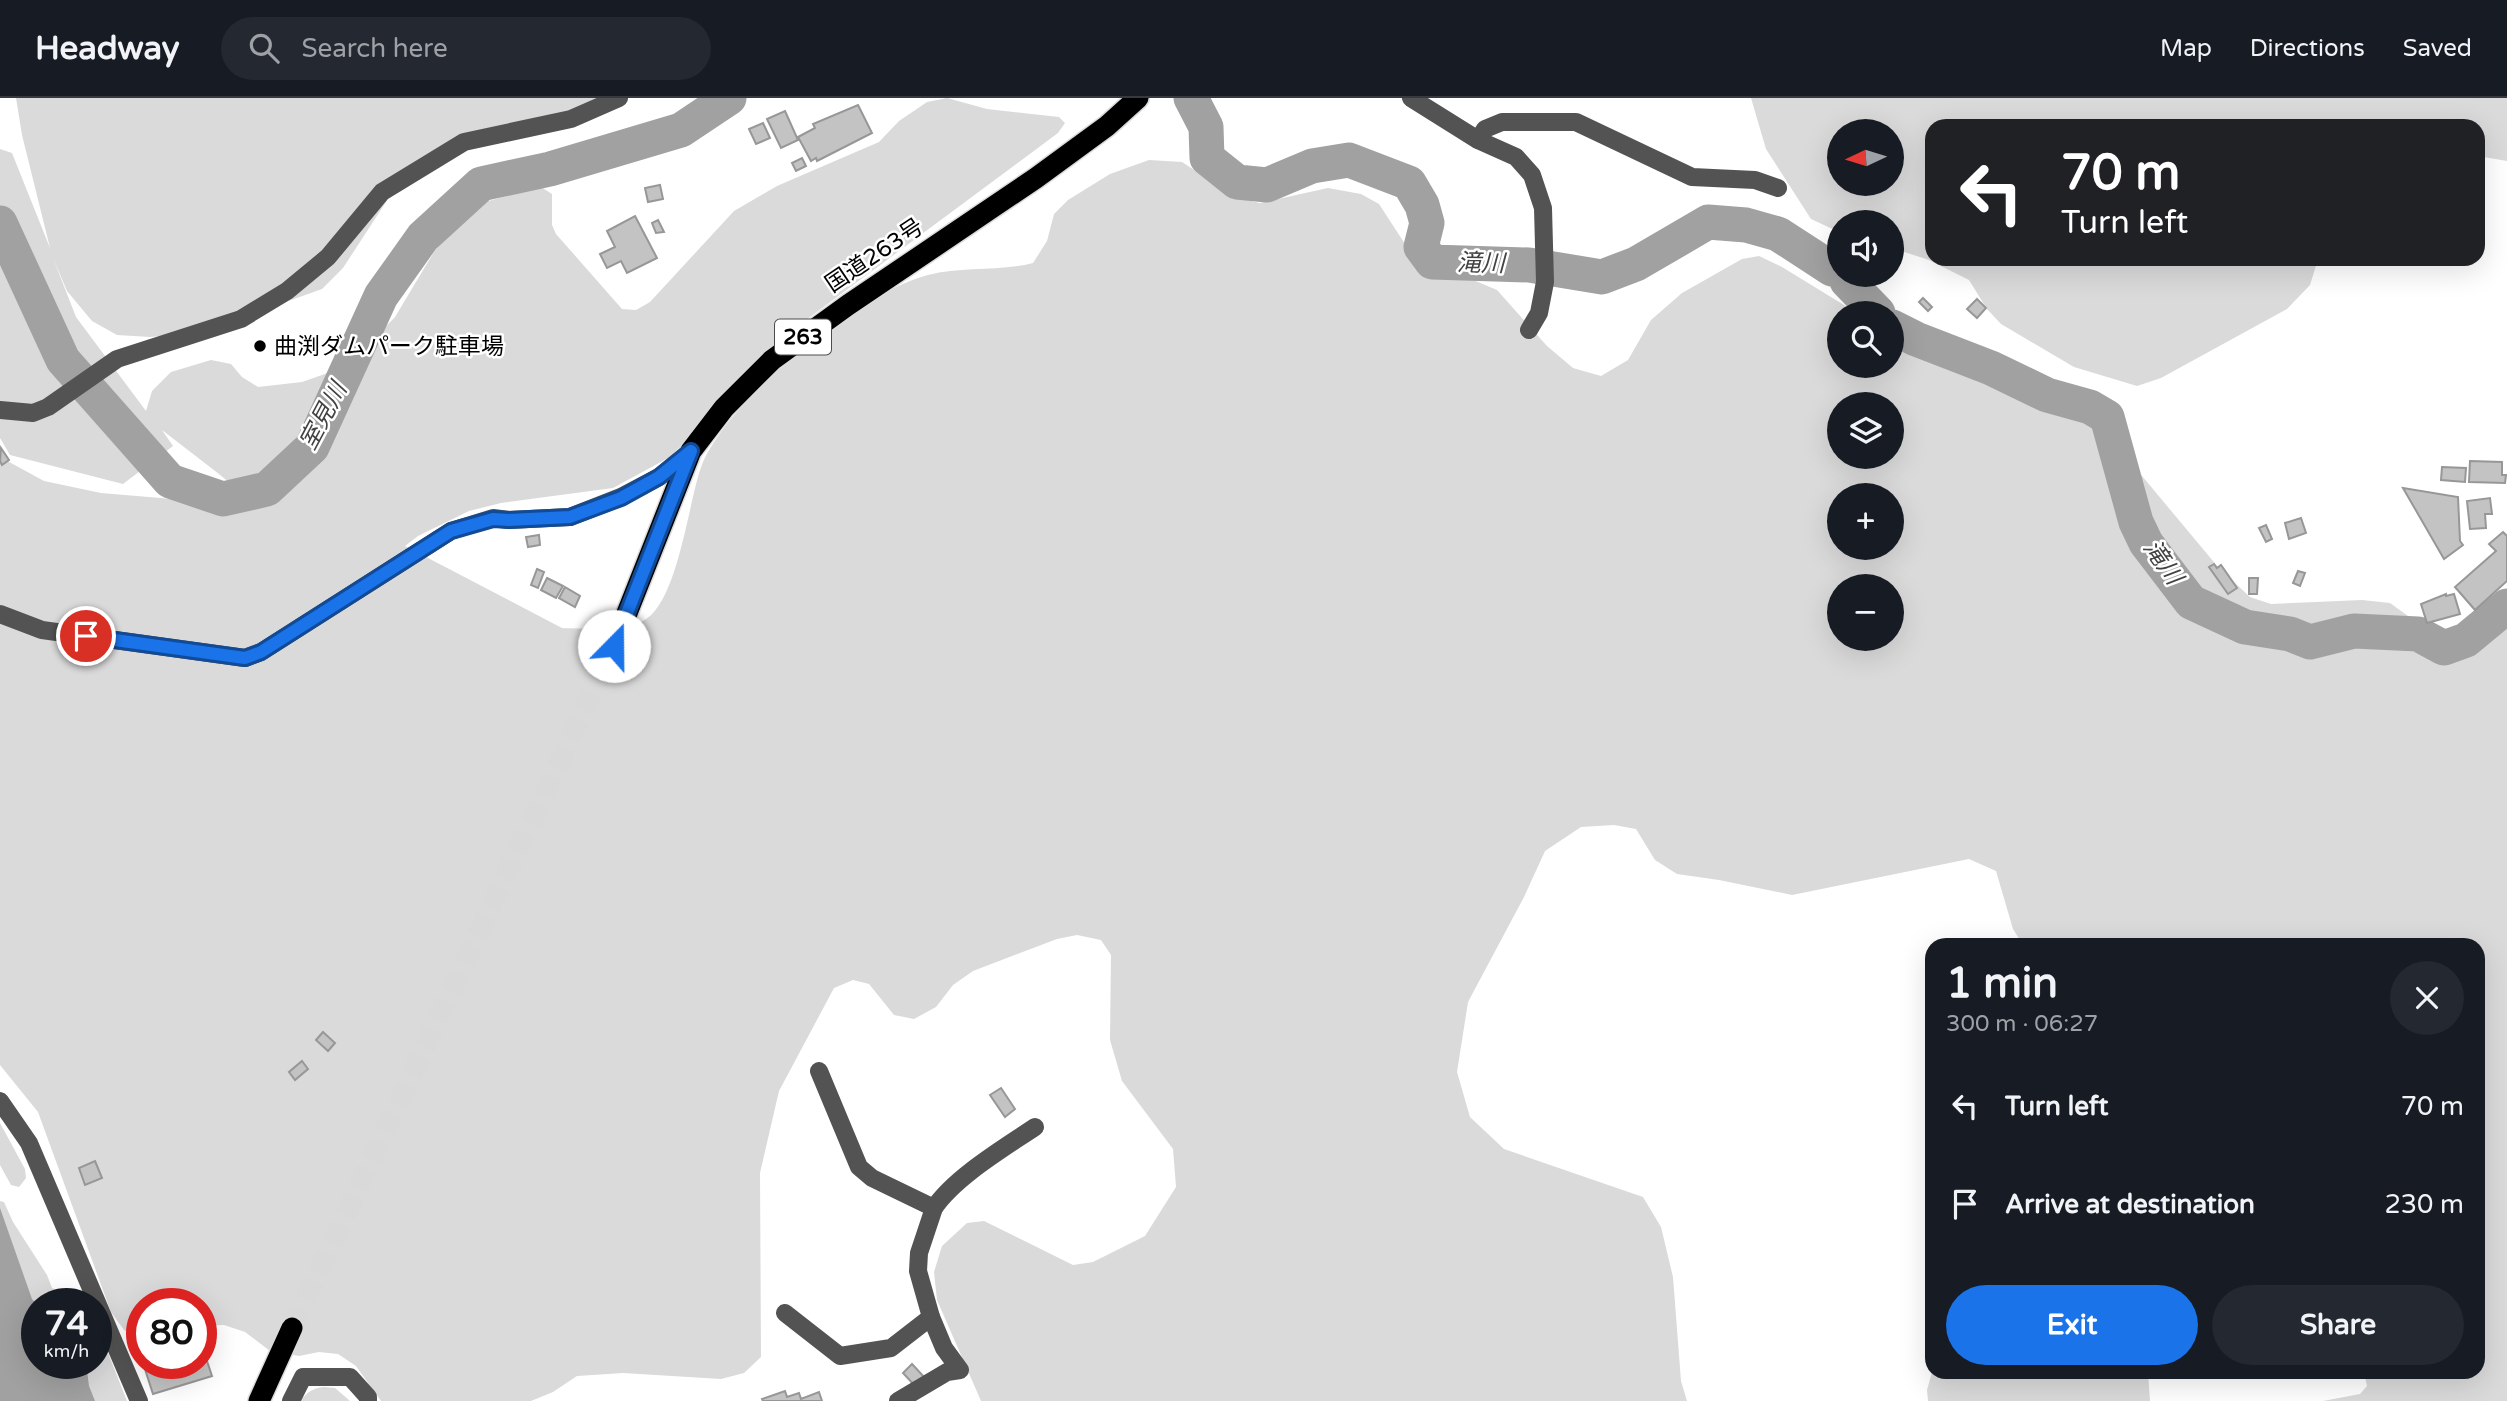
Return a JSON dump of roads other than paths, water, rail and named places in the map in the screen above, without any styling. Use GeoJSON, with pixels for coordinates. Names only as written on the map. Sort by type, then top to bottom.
{"type":"FeatureCollection","features":[{"type":"Feature","properties":{"kind":"highway","name":"国道263号"},"geometry":{"type":"LineString","coordinates":[[614,646],[691,451],[724,408],[772,360],[848,305],[1036,178],[1107,126],[1139,98]]}},
{"type":"Feature","properties":{"kind":"highway"},"geometry":{"type":"LineString","coordinates":[[259,1401],[292,1328]]}},
{"type":"Feature","properties":{"kind":"street"},"geometry":{"type":"LineString","coordinates":[[0,410],[33,414],[48,407],[117,359],[244,323],[328,257],[382,192],[426,163],[464,142],[571,119],[619,98]]}},
{"type":"Feature","properties":{"kind":"street"},"geometry":{"type":"LineString","coordinates":[[1411,98],[1478,140],[1516,157],[1532,175],[1543,208],[1545,282],[1539,313],[1529,330]]}},
{"type":"Feature","properties":{"kind":"street"},"geometry":{"type":"LineString","coordinates":[[1478,140],[1485,129],[1502,122],[1576,122],[1692,177],[1755,180],[1779,188]]}},
{"type":"Feature","properties":{"kind":"street"},"geometry":{"type":"LineString","coordinates":[[0,614],[42,630],[245,658],[261,652],[451,531],[493,519],[570,517],[621,498],[659,477],[691,451]]}},
{"type":"Feature","properties":{"kind":"street"},"geometry":{"type":"LineString","coordinates":[[819,1071],[859,1167],[872,1178],[934,1208]]}},
{"type":"Feature","properties":{"kind":"street"},"geometry":{"type":"LineString","coordinates":[[0,1101],[29,1143],[139,1401]]}},
{"type":"Feature","properties":{"kind":"street"},"geometry":{"type":"LineString","coordinates":[[898,1401],[947,1372],[960,1370],[944,1348],[931,1317],[918,1271],[919,1253],[934,1208],[942,1196],[991,1157],[1035,1127]]}},
{"type":"Feature","properties":{"kind":"street"},"geometry":{"type":"LineString","coordinates":[[785,1313],[840,1356],[891,1348],[931,1317]]}},
{"type":"Feature","properties":{"kind":"street"},"geometry":{"type":"LineString","coordinates":[[291,1401],[303,1377],[351,1377],[368,1397],[368,1401]]}},
{"type":"Feature","properties":{"kind":"waterway","name":"室見川"},"geometry":{"type":"LineString","coordinates":[[0,223],[63,360],[170,481],[223,499],[267,489],[312,447],[381,296],[423,237],[481,184],[550,169],[681,130],[729,98]]}},
{"type":"Feature","properties":{"kind":"waterway","name":"滝川"},"geometry":{"type":"LineString","coordinates":[[1191,98],[1206,127],[1207,158],[1237,182],[1267,185],[1312,166],[1349,160],[1409,183],[1422,205],[1427,223],[1421,247],[1432,262],[1529,265],[1602,277],[1636,264],[1708,222],[1746,225],[1778,234],[1827,266]]}},
{"type":"Feature","properties":{"kind":"waterway","name":"滝川"},"geometry":{"type":"LineString","coordinates":[[1853,287],[1866,301]]}},
{"type":"Feature","properties":{"kind":"waterway","name":"滝川"},"geometry":{"type":"LineString","coordinates":[[1904,333],[1991,368],[2047,395],[2090,407],[2107,417],[2136,522],[2146,543],[2191,602],[2245,627],[2290,634],[2310,642],[2354,631],[2418,634],[2444,648],[2466,640],[2507,606]]}},
{"type":"Feature","properties":{"kind":"tunnel"},"geometry":{"type":"LineString","coordinates":[[292,1328],[614,646]]}},
{"type":"Feature","properties":{"kind":"place","name":"曲渕ダムパーク駐車場"},"geometry":{"type":"Point","coordinates":[260,346]}}]}
